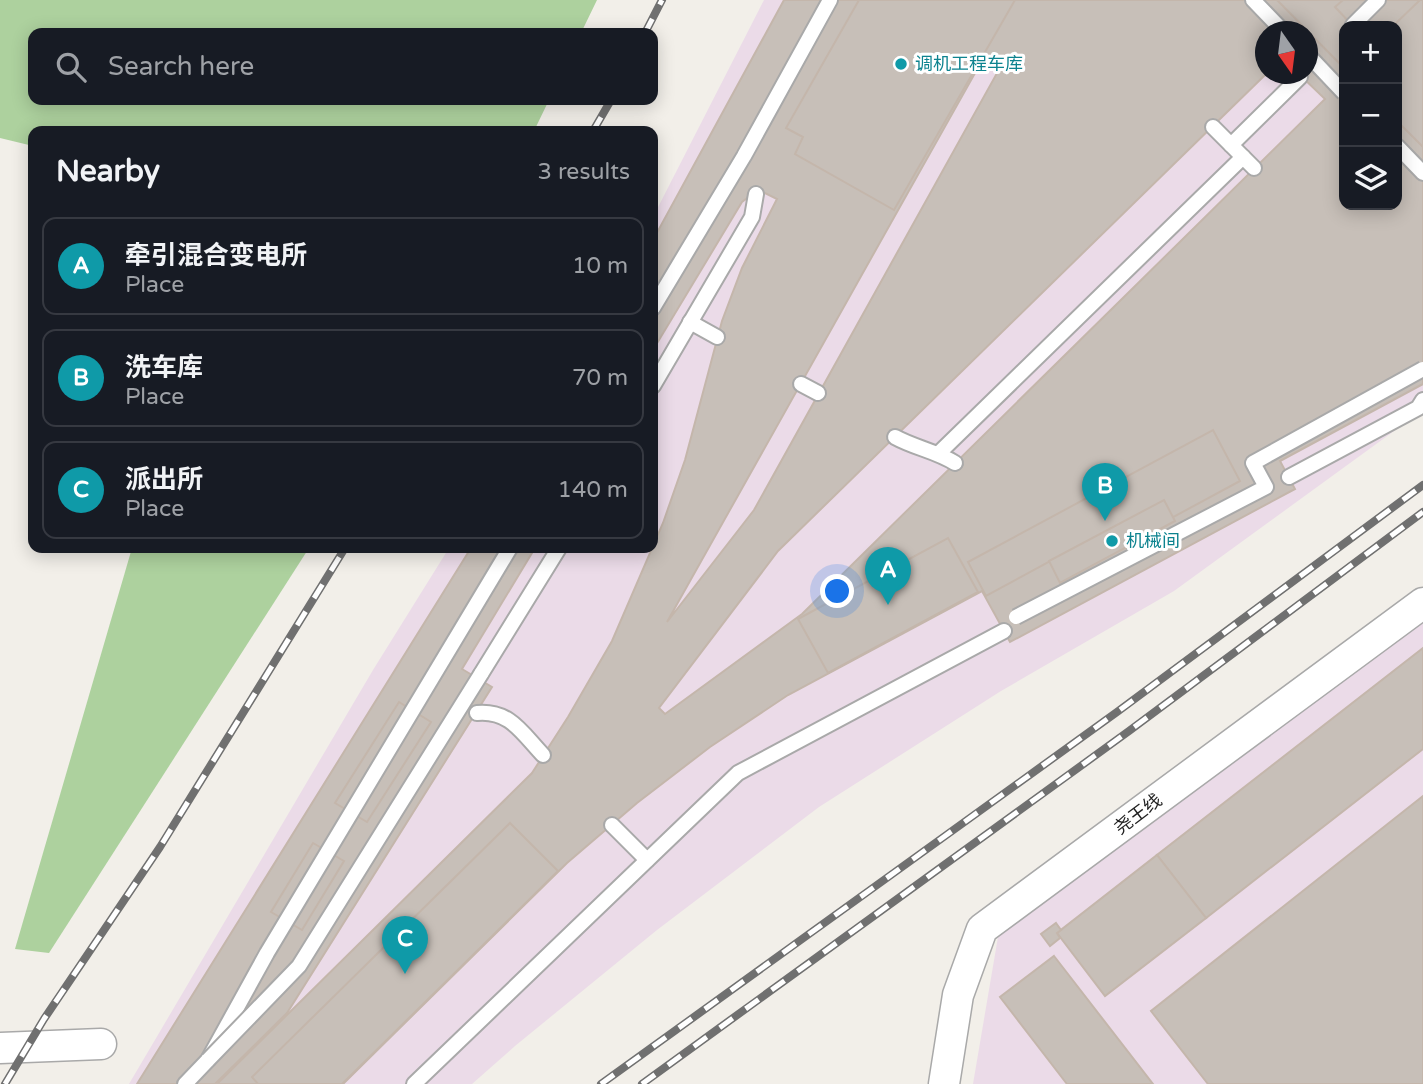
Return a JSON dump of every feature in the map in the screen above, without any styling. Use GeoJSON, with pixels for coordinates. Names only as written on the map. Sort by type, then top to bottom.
{"type":"FeatureCollection","features":[{"type":"Feature","properties":{"kind":"street","name":"尧王线"},"geometry":{"type":"LineString","coordinates":[[944,1084],[958,995],[982,929],[1423,603]]}},
{"type":"Feature","properties":{"kind":"street"},"geometry":{"type":"LineString","coordinates":[[0,1048],[101,1044]]}},
{"type":"Feature","properties":{"kind":"lane"},"geometry":{"type":"LineString","coordinates":[[658,301],[744,156],[830,0]]}},
{"type":"Feature","properties":{"kind":"lane"},"geometry":{"type":"LineString","coordinates":[[1253,0],[1273,21]]}},
{"type":"Feature","properties":{"kind":"lane"},"geometry":{"type":"LineString","coordinates":[[1357,21],[1378,0]]}},
{"type":"Feature","properties":{"kind":"lane"},"geometry":{"type":"LineString","coordinates":[[1318,66],[1339,88]]}},
{"type":"Feature","properties":{"kind":"lane"},"geometry":{"type":"LineString","coordinates":[[1231,145],[1293,84]]}},
{"type":"Feature","properties":{"kind":"lane"},"geometry":{"type":"LineString","coordinates":[[939,453],[1248,163],[1213,127]]}},
{"type":"Feature","properties":{"kind":"lane"},"geometry":{"type":"LineString","coordinates":[[1398,147],[1423,173]]}},
{"type":"Feature","properties":{"kind":"lane"},"geometry":{"type":"LineString","coordinates":[[658,377],[752,217],[756,194]]}},
{"type":"Feature","properties":{"kind":"lane"},"geometry":{"type":"LineString","coordinates":[[690,322],[717,337]]}},
{"type":"Feature","properties":{"kind":"lane"},"geometry":{"type":"LineString","coordinates":[[1016,617],[1266,487],[1253,463],[1423,369]]}},
{"type":"Feature","properties":{"kind":"lane"},"geometry":{"type":"LineString","coordinates":[[800,384],[818,393]]}},
{"type":"Feature","properties":{"kind":"lane"},"geometry":{"type":"LineString","coordinates":[[1289,477],[1418,408],[1423,400]]}},
{"type":"Feature","properties":{"kind":"lane"},"geometry":{"type":"LineString","coordinates":[[895,437],[914,447],[939,453],[954,463]]}},
{"type":"Feature","properties":{"kind":"lane"},"geometry":{"type":"LineString","coordinates":[[208,1060],[267,953],[507,553]]}},
{"type":"Feature","properties":{"kind":"lane"},"geometry":{"type":"LineString","coordinates":[[185,1084],[299,966],[556,553]]}},
{"type":"Feature","properties":{"kind":"lane"},"geometry":{"type":"LineString","coordinates":[[414,1084],[738,773],[1004,631]]}},
{"type":"Feature","properties":{"kind":"lane"},"geometry":{"type":"LineString","coordinates":[[477,713],[499,714],[508,719],[543,755]]}},
{"type":"Feature","properties":{"kind":"lane"},"geometry":{"type":"LineString","coordinates":[[612,825],[646,860]]}},
{"type":"Feature","properties":{"kind":"shaded area"},"geometry":{"type":"Polygon","coordinates":[[[764,0],[1423,0],[1423,410],[1174,591],[1001,691],[819,807],[657,930],[472,1084],[129,1084],[373,670],[446,553],[658,553],[658,207],[764,0]]]}},
{"type":"Feature","properties":{"kind":"shaded area"},"geometry":{"type":"Polygon","coordinates":[[[1423,611],[1423,1084],[973,1084],[999,931],[1423,611]]]}},
{"type":"Feature","properties":{"kind":"green space"},"geometry":{"type":"Polygon","coordinates":[[[0,0],[597,0],[583,28],[28,28],[28,105],[547,105],[536,126],[28,126],[28,145],[0,138],[0,0]]]}},
{"type":"Feature","properties":{"kind":"green space"},"geometry":{"type":"Polygon","coordinates":[[[131,553],[306,553],[49,953],[15,949],[131,553]]]}},
{"type":"Feature","properties":{"kind":"building"},"geometry":{"type":"Polygon","coordinates":[[[784,0],[1423,0],[1423,384],[1280,461],[1295,489],[1010,642],[982,591],[788,695],[710,747],[637,803],[567,863],[343,1084],[217,1084],[532,773],[568,717],[612,641],[650,553],[658,553],[658,535],[685,460],[722,321],[742,268],[777,199],[765,193],[754,193],[742,202],[658,342],[658,231],[784,0]],[[1255,21],[1256,84],[778,551],[659,708],[665,714],[802,614],[1325,99],[1309,84],[1318,84],[1318,21],[1255,21]],[[984,57],[667,622],[754,510],[1001,66],[984,57]]]}},
{"type":"Feature","properties":{"kind":"building","name":"调机工程车库"},"geometry":{"type":"Polygon","coordinates":[[[859,0],[1015,0],[894,210],[795,154],[803,137],[786,128],[859,0]]]}},
{"type":"Feature","properties":{"kind":"building"},"geometry":{"type":"Polygon","coordinates":[[[1277,0],[1343,0],[1335,7],[1348,21],[1339,21],[1339,63],[1318,42],[1318,21],[1298,21],[1277,0]]]}},
{"type":"Feature","properties":{"kind":"building"},"geometry":{"type":"Polygon","coordinates":[[[1423,0],[1423,147],[1402,126],[1402,21],[1398,21],[1423,0]]]}},
{"type":"Feature","properties":{"kind":"building"},"geometry":{"type":"Polygon","coordinates":[[[1213,430],[1240,481],[1077,569],[1074,563],[1058,571],[1052,560],[986,596],[968,562],[1213,430]]]}},
{"type":"Feature","properties":{"kind":"building","name":"机械间"},"geometry":{"type":"Polygon","coordinates":[[[1164,500],[1175,521],[1060,583],[1049,561],[1164,500]]]}},
{"type":"Feature","properties":{"kind":"building"},"geometry":{"type":"Polygon","coordinates":[[[948,538],[978,592],[828,673],[798,619],[948,538]]]}},
{"type":"Feature","properties":{"kind":"building"},"geometry":{"type":"Polygon","coordinates":[[[468,553],[532,553],[462,669],[492,687],[287,1013],[215,1084],[137,1084],[468,553]]]}},
{"type":"Feature","properties":{"kind":"building"},"geometry":{"type":"Polygon","coordinates":[[[1423,648],[1423,749],[1206,918],[1157,855],[1423,648]]]}},
{"type":"Feature","properties":{"kind":"building"},"geometry":{"type":"Polygon","coordinates":[[[399,702],[431,722],[367,822],[335,803],[399,702]]]}},
{"type":"Feature","properties":{"kind":"building"},"geometry":{"type":"Polygon","coordinates":[[[1423,796],[1423,1084],[1208,1084],[1151,1011],[1423,796]]]}},
{"type":"Feature","properties":{"kind":"building"},"geometry":{"type":"Polygon","coordinates":[[[510,823],[558,871],[342,1084],[258,1084],[252,1077],[510,823]]]}},
{"type":"Feature","properties":{"kind":"building"},"geometry":{"type":"Polygon","coordinates":[[[313,843],[344,861],[302,930],[271,912],[313,843]]]}},
{"type":"Feature","properties":{"kind":"building"},"geometry":{"type":"Polygon","coordinates":[[[1157,855],[1206,918],[1105,996],[1057,933],[1157,855]]]}},
{"type":"Feature","properties":{"kind":"building"},"geometry":{"type":"Polygon","coordinates":[[[1056,923],[1061,930],[1057,933],[1060,938],[1050,946],[1041,934],[1056,923]]]}},
{"type":"Feature","properties":{"kind":"building"},"geometry":{"type":"Polygon","coordinates":[[[1054,956],[1153,1084],[1067,1084],[1000,997],[1054,956]]]}},
{"type":"Feature","properties":{"kind":"railway"},"geometry":{"type":"LineString","coordinates":[[648,28],[662,0]]}},
{"type":"Feature","properties":{"kind":"railway"},"geometry":{"type":"LineString","coordinates":[[596,126],[608,105]]}},
{"type":"Feature","properties":{"kind":"railway"},"geometry":{"type":"LineString","coordinates":[[601,1084],[1117,712],[1423,485]]}},
{"type":"Feature","properties":{"kind":"railway"},"geometry":{"type":"LineString","coordinates":[[642,1084],[1129,731],[1423,512]]}},
{"type":"Feature","properties":{"kind":"railway"},"geometry":{"type":"LineString","coordinates":[[5,1084],[44,1019],[160,847],[342,553]]}},
{"type":"Feature","properties":{"kind":"place","name":"调机工程车库"},"geometry":{"type":"Point","coordinates":[901,64]}},
{"type":"Feature","properties":{"kind":"place","name":"洗车库"},"geometry":{"type":"Point","coordinates":[1105,521]}},
{"type":"Feature","properties":{"kind":"place","name":"机械间"},"geometry":{"type":"Point","coordinates":[1112,541]}},
{"type":"Feature","properties":{"kind":"place","name":"牵引混合变电所"},"geometry":{"type":"Point","coordinates":[888,605]}},
{"type":"Feature","properties":{"kind":"place","name":"派出所"},"geometry":{"type":"Point","coordinates":[405,974]}}]}
